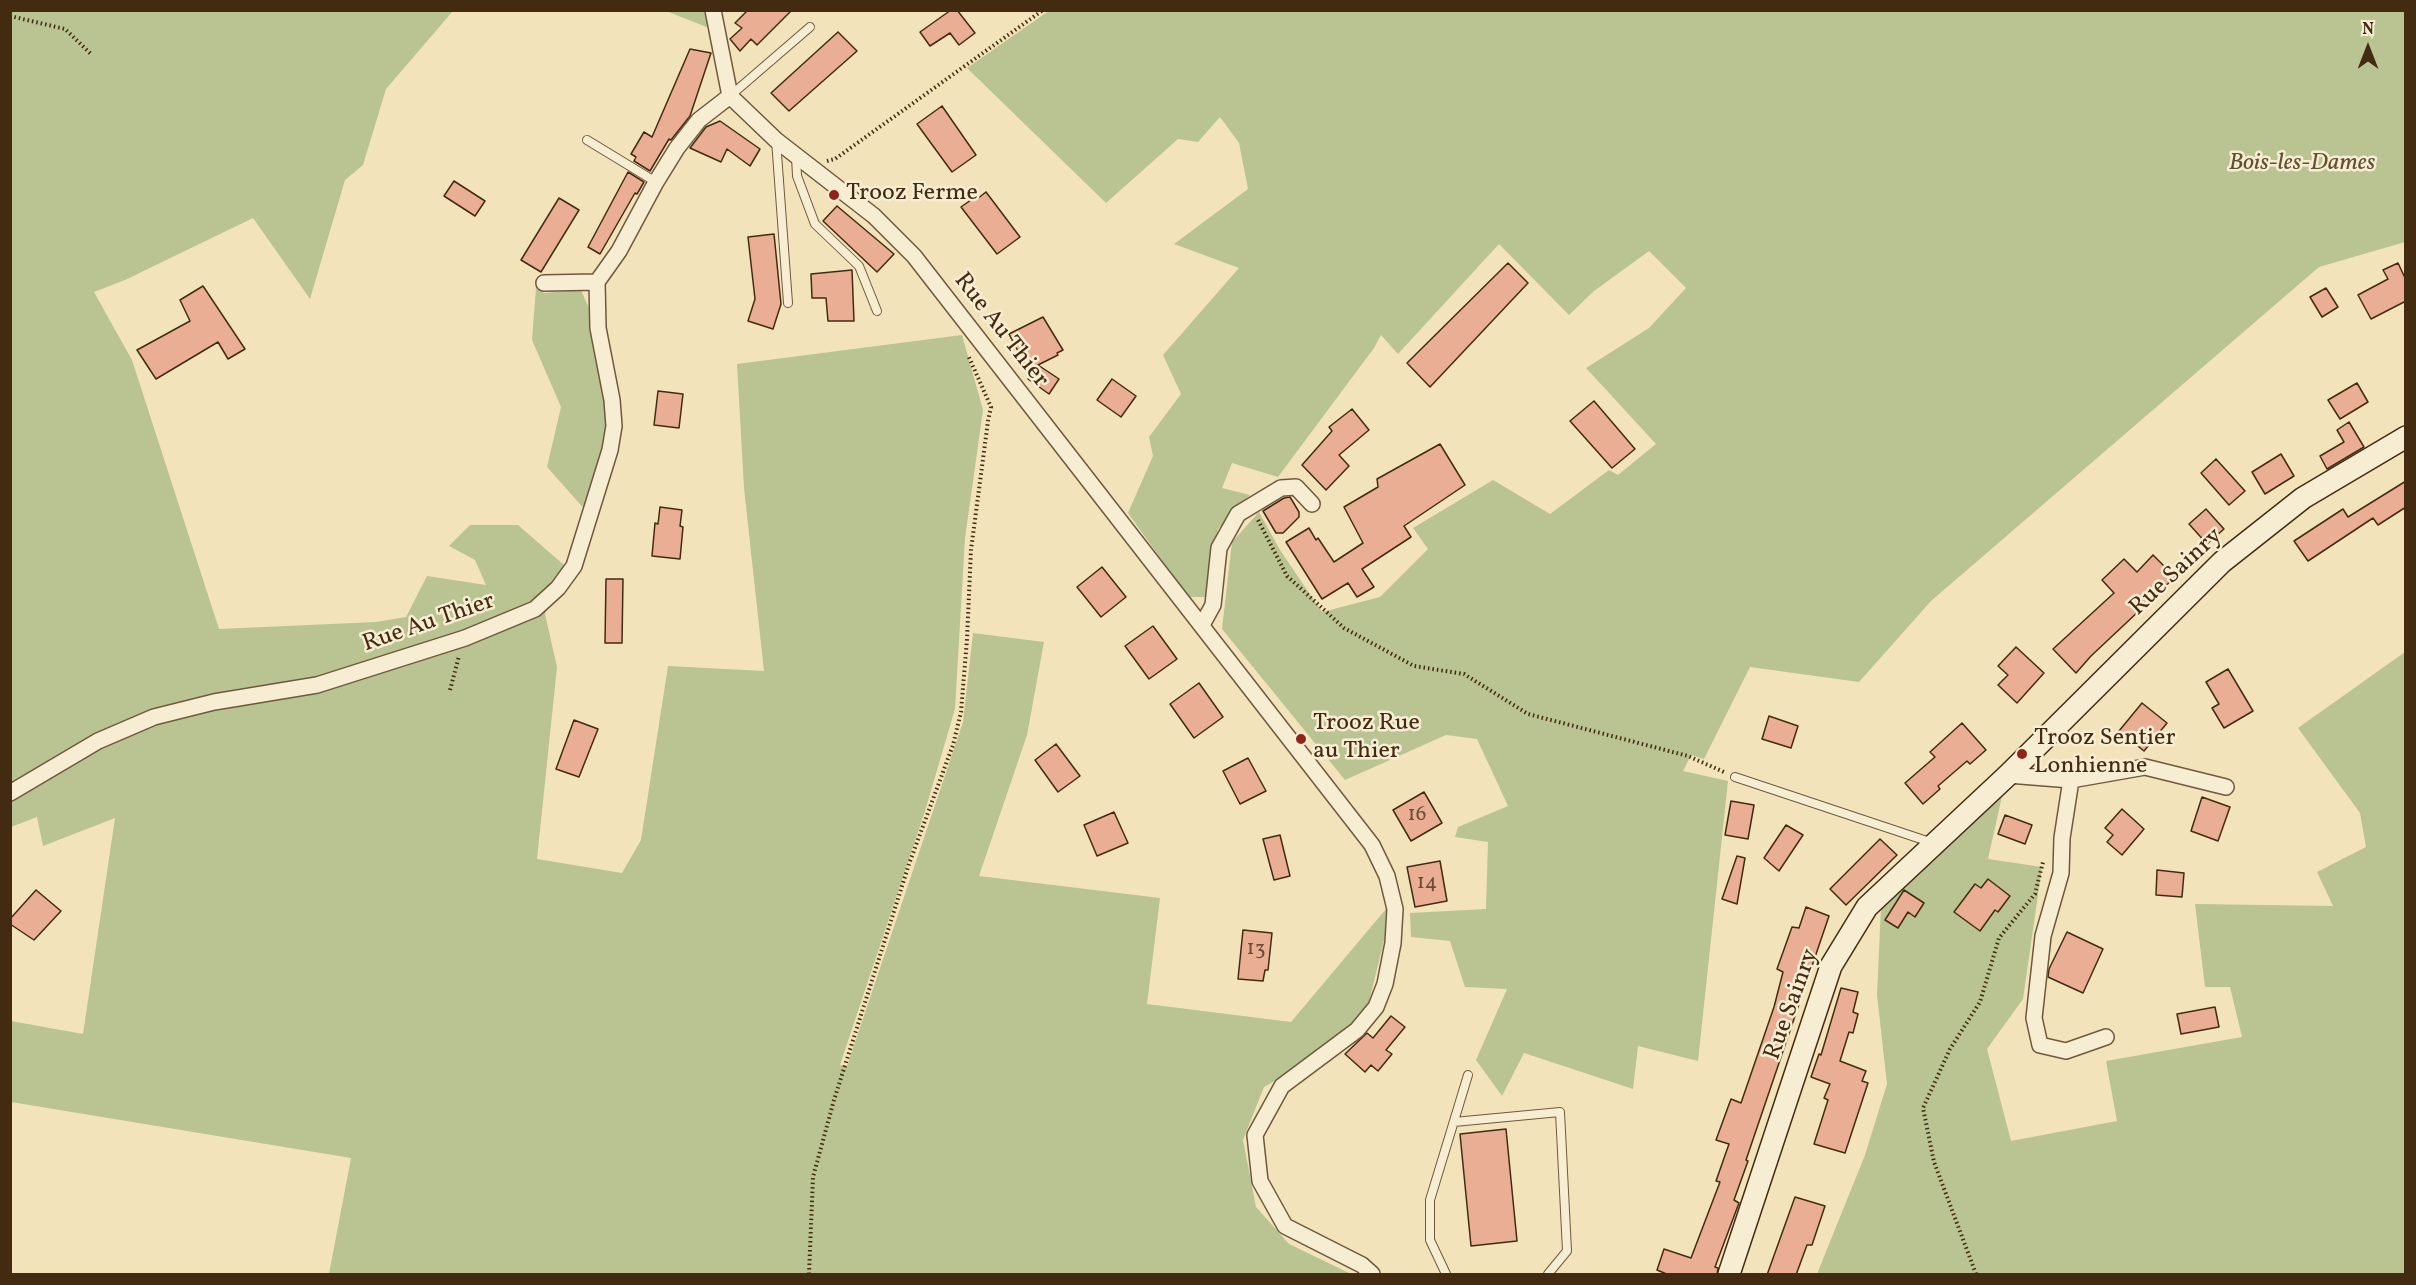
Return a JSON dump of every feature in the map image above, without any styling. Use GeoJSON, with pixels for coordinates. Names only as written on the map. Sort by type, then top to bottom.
{"type":"FeatureCollection","features":[{"type":"Feature","properties":{"kind":"street"},"geometry":{"type":"LineString","coordinates":[[544,283],[597,282],[619,251],[677,148],[699,120],[730,96],[713,10]]}},
{"type":"Feature","properties":{"kind":"street","name":"Rue Au Thier"},"geometry":{"type":"LineString","coordinates":[[730,96],[776,140],[874,216],[914,256],[1372,845],[1387,876],[1395,909],[1394,943],[1385,984],[1376,1007],[1357,1030],[1282,1086],[1255,1135],[1260,1181],[1285,1226],[1362,1265],[1372,1275]]}},
{"type":"Feature","properties":{"kind":"street","name":"Rue Au Thier"},"geometry":{"type":"LineString","coordinates":[[10,793],[98,741],[154,717],[214,702],[317,685],[465,638],[535,609],[558,588],[574,566],[610,450],[614,426],[612,400],[598,328],[597,282]]}},
{"type":"Feature","properties":{"kind":"street","name":"Rue Sainry"},"geometry":{"type":"LineString","coordinates":[[1729,1275],[1830,966],[1867,907],[2008,776],[2222,562],[2303,498],[2406,437]]}},
{"type":"Feature","properties":{"kind":"street"},"geometry":{"type":"LineString","coordinates":[[1202,625],[1214,605],[1219,548],[1238,514],[1281,488],[1296,487],[1312,504]]}},
{"type":"Feature","properties":{"kind":"street"},"geometry":{"type":"LineString","coordinates":[[2008,776],[2071,780],[2145,767],[2226,787]]}},
{"type":"Feature","properties":{"kind":"street"},"geometry":{"type":"LineString","coordinates":[[2071,780],[2062,838],[2061,873],[2043,936],[2034,1018],[2040,1045],[2066,1051],[2106,1037]]}},
{"type":"Feature","properties":{"kind":"lane"},"geometry":{"type":"LineString","coordinates":[[730,96],[810,27]]}},
{"type":"Feature","properties":{"kind":"lane"},"geometry":{"type":"LineString","coordinates":[[587,140],[656,182]]}},
{"type":"Feature","properties":{"kind":"lane"},"geometry":{"type":"LineString","coordinates":[[776,140],[788,303]]}},
{"type":"Feature","properties":{"kind":"lane"},"geometry":{"type":"LineString","coordinates":[[796,156],[797,176],[815,224],[859,266],[877,311]]}},
{"type":"Feature","properties":{"kind":"lane"},"geometry":{"type":"LineString","coordinates":[[1736,777],[1935,844]]}},
{"type":"Feature","properties":{"kind":"lane"},"geometry":{"type":"LineString","coordinates":[[1446,1275],[1430,1240],[1430,1200],[1468,1075]]}},
{"type":"Feature","properties":{"kind":"lane"},"geometry":{"type":"LineString","coordinates":[[1454,1122],[1560,1112],[1568,1251],[1548,1275]]}},
{"type":"Feature","properties":{"kind":"path"},"geometry":{"type":"LineString","coordinates":[[810,168],[835,159],[1043,10]]}},
{"type":"Feature","properties":{"kind":"path"},"geometry":{"type":"LineString","coordinates":[[10,16],[65,29],[91,54]]}},
{"type":"Feature","properties":{"kind":"path"},"geometry":{"type":"LineString","coordinates":[[809,1275],[813,1177],[834,1100],[909,864],[953,745],[961,712],[971,550],[988,421],[992,407]]}},
{"type":"Feature","properties":{"kind":"path"},"geometry":{"type":"LineString","coordinates":[[1251,506],[1287,576],[1344,628],[1414,666],[1464,674],[1528,714],[1688,756],[1736,777]]}},
{"type":"Feature","properties":{"kind":"path"},"geometry":{"type":"LineString","coordinates":[[450,690],[465,638]]}},
{"type":"Feature","properties":{"kind":"path"},"geometry":{"type":"LineString","coordinates":[[1976,1275],[1934,1162],[1923,1108],[1950,1048],[1980,1002],[1999,938],[2035,894],[2044,860]]}},
{"type":"Feature","properties":{"kind":"green space","name":"Bois-les-Dames"},"geometry":{"type":"Polygon","coordinates":[[[1050,10],[2405,11],[2405,242],[2319,267],[1931,601],[1859,682],[1750,667],[1704,759],[1691,755],[1683,771],[1728,781],[1698,1061],[1638,1046],[1633,1089],[1524,1053],[1502,1096],[1476,1060],[1507,989],[1465,987],[1450,941],[1411,937],[1410,913],[1486,909],[1488,842],[1455,837],[1458,827],[1508,806],[1477,739],[1446,735],[1345,780],[1222,629],[1232,542],[1259,512],[1280,550],[1322,612],[1380,597],[1428,549],[1413,528],[1493,480],[1550,514],[1609,470],[1618,475],[1656,444],[1586,368],[1649,328],[1686,288],[1649,251],[1594,291],[1569,315],[1499,244],[1398,354],[1381,335],[1374,348],[1278,477],[1232,463],[1222,488],[1250,495],[1218,529],[1207,597],[1188,597],[1128,513],[1153,456],[1149,437],[1181,394],[1163,355],[1239,268],[1174,244],[1248,189],[1239,143],[1220,117],[1198,142],[1178,139],[1106,203],[967,68],[1050,10]]]}},
{"type":"Feature","properties":{"kind":"green space"},"geometry":{"type":"Polygon","coordinates":[[[11,11],[453,11],[386,89],[363,165],[345,180],[310,299],[253,218],[125,280],[94,292],[132,360],[219,629],[376,622],[406,617],[427,576],[486,585],[475,560],[449,546],[470,525],[518,525],[564,565],[545,614],[557,667],[537,859],[622,873],[641,840],[668,666],[764,671],[744,488],[737,364],[962,335],[983,410],[965,538],[955,709],[925,811],[840,1065],[847,1066],[963,722],[973,633],[1044,642],[1027,735],[979,876],[1160,898],[1147,1004],[1291,1022],[1386,909],[1388,924],[1366,1014],[1299,1067],[1264,1087],[1243,1140],[1256,1207],[1289,1244],[1351,1274],[329,1274],[351,1158],[11,1102],[11,1021],[83,1034],[115,818],[43,846],[37,817],[11,827],[11,11]]]}},
{"type":"Feature","properties":{"kind":"green space"},"geometry":{"type":"Polygon","coordinates":[[[666,11],[707,11],[709,28],[666,11]]]}},
{"type":"Feature","properties":{"kind":"green space"},"geometry":{"type":"Polygon","coordinates":[[[536,288],[544,293],[581,290],[615,369],[614,432],[587,512],[547,467],[561,407],[532,340],[536,288]]]}},
{"type":"Feature","properties":{"kind":"green space"},"geometry":{"type":"Polygon","coordinates":[[[2405,652],[2405,1274],[1817,1274],[1865,1155],[1887,1084],[1877,995],[1881,907],[2002,796],[1988,859],[2042,867],[2023,999],[1987,1049],[2011,1141],[2117,1121],[2106,1061],[2242,1037],[2230,987],[2205,987],[2195,904],[2333,906],[2317,872],[2366,847],[2360,813],[2298,728],[2405,652]]]}},
{"type":"Feature","properties":{"kind":"building"},"geometry":{"type":"Polygon","coordinates":[[[748,10],[792,10],[757,45],[751,39],[740,51],[730,39],[742,28],[735,23],[748,10]]]}},
{"type":"Feature","properties":{"kind":"building"},"geometry":{"type":"Polygon","coordinates":[[[951,10],[957,10],[975,33],[959,45],[950,33],[930,46],[920,32],[951,10]]]}},
{"type":"Feature","properties":{"kind":"building"},"geometry":{"type":"Polygon","coordinates":[[[838,32],[857,51],[789,111],[771,93],[838,32]]]}},
{"type":"Feature","properties":{"kind":"building"},"geometry":{"type":"Polygon","coordinates":[[[690,49],[711,53],[690,116],[671,140],[669,139],[650,171],[634,161],[636,157],[631,154],[644,132],[652,137],[690,49]]]}},
{"type":"Feature","properties":{"kind":"building"},"geometry":{"type":"Polygon","coordinates":[[[942,106],[976,155],[952,172],[917,124],[942,106]]]}},
{"type":"Feature","properties":{"kind":"building"},"geometry":{"type":"Polygon","coordinates":[[[720,121],[760,149],[750,166],[727,149],[721,162],[690,148],[706,127],[720,121]]]}},
{"type":"Feature","properties":{"kind":"building"},"geometry":{"type":"Polygon","coordinates":[[[628,172],[644,182],[637,194],[635,193],[600,254],[588,247],[628,172]]]}},
{"type":"Feature","properties":{"kind":"building"},"geometry":{"type":"Polygon","coordinates":[[[454,181],[485,201],[475,216],[444,196],[454,181]]]}},
{"type":"Feature","properties":{"kind":"building"},"geometry":{"type":"Polygon","coordinates":[[[986,192],[1020,237],[997,254],[961,207],[986,192]]]}},
{"type":"Feature","properties":{"kind":"building"},"geometry":{"type":"Polygon","coordinates":[[[559,198],[579,210],[541,272],[521,260],[559,198]]]}},
{"type":"Feature","properties":{"kind":"building"},"geometry":{"type":"Polygon","coordinates":[[[837,206],[894,254],[877,272],[823,221],[837,206]]]}},
{"type":"Feature","properties":{"kind":"building"},"geometry":{"type":"Polygon","coordinates":[[[774,234],[781,304],[773,329],[748,321],[755,299],[748,237],[774,234]]]}},
{"type":"Feature","properties":{"kind":"building"},"geometry":{"type":"Polygon","coordinates":[[[1508,263],[1528,283],[1430,387],[1407,363],[1508,263]]]}},
{"type":"Feature","properties":{"kind":"building"},"geometry":{"type":"Polygon","coordinates":[[[2398,263],[2406,280],[2406,301],[2371,319],[2358,295],[2388,279],[2383,270],[2398,263]]]}},
{"type":"Feature","properties":{"kind":"building"},"geometry":{"type":"Polygon","coordinates":[[[852,270],[854,321],[828,321],[826,298],[812,298],[811,274],[852,270]]]}},
{"type":"Feature","properties":{"kind":"building"},"geometry":{"type":"Polygon","coordinates":[[[203,286],[245,349],[228,359],[218,342],[156,379],[137,350],[190,321],[180,300],[203,286]]]}},
{"type":"Feature","properties":{"kind":"building"},"geometry":{"type":"Polygon","coordinates":[[[2326,288],[2338,307],[2322,317],[2310,297],[2326,288]]]}},
{"type":"Feature","properties":{"kind":"building"},"geometry":{"type":"Polygon","coordinates":[[[1043,317],[1063,350],[1038,365],[1059,379],[1049,394],[1028,379],[1031,376],[1009,334],[1043,317]]]}},
{"type":"Feature","properties":{"kind":"building"},"geometry":{"type":"Polygon","coordinates":[[[1112,379],[1136,396],[1121,417],[1097,400],[1112,379]]]}},
{"type":"Feature","properties":{"kind":"building"},"geometry":{"type":"Polygon","coordinates":[[[2357,383],[2368,402],[2340,419],[2328,400],[2357,383]]]}},
{"type":"Feature","properties":{"kind":"building"},"geometry":{"type":"Polygon","coordinates":[[[658,391],[683,394],[679,428],[654,425],[658,391]]]}},
{"type":"Feature","properties":{"kind":"building"},"geometry":{"type":"Polygon","coordinates":[[[1594,401],[1635,449],[1612,468],[1570,421],[1594,401]]]}},
{"type":"Feature","properties":{"kind":"building"},"geometry":{"type":"Polygon","coordinates":[[[1352,409],[1369,430],[1339,455],[1349,466],[1326,490],[1302,465],[1332,431],[1329,427],[1352,409]]]}},
{"type":"Feature","properties":{"kind":"building"},"geometry":{"type":"Polygon","coordinates":[[[2349,422],[2364,447],[2327,469],[2320,456],[2344,442],[2337,430],[2349,422]]]}},
{"type":"Feature","properties":{"kind":"building"},"geometry":{"type":"Polygon","coordinates":[[[1440,444],[1465,485],[1404,526],[1411,537],[1362,569],[1374,587],[1357,597],[1348,583],[1322,599],[1286,542],[1309,528],[1334,562],[1363,543],[1344,507],[1378,487],[1377,479],[1440,444]]]}},
{"type":"Feature","properties":{"kind":"building"},"geometry":{"type":"Polygon","coordinates":[[[2281,454],[2294,476],[2265,494],[2252,472],[2281,454]]]}},
{"type":"Feature","properties":{"kind":"building"},"geometry":{"type":"Polygon","coordinates":[[[2216,459],[2245,491],[2229,505],[2201,473],[2216,459]]]}},
{"type":"Feature","properties":{"kind":"building"},"geometry":{"type":"Polygon","coordinates":[[[2406,481],[2406,507],[2378,525],[2373,518],[2308,561],[2294,541],[2343,509],[2348,517],[2406,481]]]}},
{"type":"Feature","properties":{"kind":"building"},"geometry":{"type":"Polygon","coordinates":[[[1290,497],[1299,512],[1299,517],[1283,533],[1276,533],[1263,511],[1284,498],[1290,497]]]}},
{"type":"Feature","properties":{"kind":"building"},"geometry":{"type":"Polygon","coordinates":[[[660,507],[682,510],[680,559],[652,556],[655,523],[658,524],[660,507]]]}},
{"type":"Feature","properties":{"kind":"building"},"geometry":{"type":"Polygon","coordinates":[[[2206,509],[2224,529],[2207,544],[2189,524],[2206,509]]]}},
{"type":"Feature","properties":{"kind":"building"},"geometry":{"type":"Polygon","coordinates":[[[2153,555],[2175,577],[2076,673],[2053,649],[2114,593],[2102,580],[2124,559],[2137,572],[2153,555]]]}},
{"type":"Feature","properties":{"kind":"building"},"geometry":{"type":"Polygon","coordinates":[[[1102,567],[1126,597],[1101,617],[1077,587],[1102,567]]]}},
{"type":"Feature","properties":{"kind":"building"},"geometry":{"type":"Polygon","coordinates":[[[606,579],[623,579],[622,643],[605,643],[606,579]]]}},
{"type":"Feature","properties":{"kind":"building"},"geometry":{"type":"Polygon","coordinates":[[[1153,626],[1177,659],[1149,679],[1125,646],[1153,626]]]}},
{"type":"Feature","properties":{"kind":"building"},"geometry":{"type":"Polygon","coordinates":[[[2016,647],[2044,673],[2017,703],[1998,685],[2008,675],[1998,666],[2016,647]]]}},
{"type":"Feature","properties":{"kind":"building"},"geometry":{"type":"Polygon","coordinates":[[[2228,669],[2253,711],[2224,728],[2212,708],[2219,704],[2206,682],[2228,669]]]}},
{"type":"Feature","properties":{"kind":"building"},"geometry":{"type":"Polygon","coordinates":[[[1199,683],[1223,717],[1194,738],[1170,704],[1199,683]]]}},
{"type":"Feature","properties":{"kind":"building"},"geometry":{"type":"Polygon","coordinates":[[[2142,703],[2167,723],[2144,751],[2119,731],[2142,703]]]}},
{"type":"Feature","properties":{"kind":"building"},"geometry":{"type":"Polygon","coordinates":[[[1769,716],[1798,726],[1791,748],[1762,739],[1769,716]]]}},
{"type":"Feature","properties":{"kind":"building"},"geometry":{"type":"Polygon","coordinates":[[[574,720],[598,729],[579,777],[556,769],[574,720]]]}},
{"type":"Feature","properties":{"kind":"building"},"geometry":{"type":"Polygon","coordinates":[[[1962,723],[1986,750],[1970,764],[1967,761],[1938,786],[1940,789],[1923,804],[1905,783],[1935,757],[1930,752],[1962,723]]]}},
{"type":"Feature","properties":{"kind":"building"},"geometry":{"type":"Polygon","coordinates":[[[1056,744],[1080,776],[1058,792],[1035,760],[1056,744]]]}},
{"type":"Feature","properties":{"kind":"building"},"geometry":{"type":"Polygon","coordinates":[[[1248,758],[1266,791],[1240,804],[1223,771],[1248,758]]]}},
{"type":"Feature","properties":{"kind":"building"},"geometry":{"type":"Polygon","coordinates":[[[1424,792],[1442,823],[1411,841],[1393,810],[1424,792]]]}},
{"type":"Feature","properties":{"kind":"building"},"geometry":{"type":"Polygon","coordinates":[[[2202,797],[2230,807],[2218,841],[2191,831],[2202,797]]]}},
{"type":"Feature","properties":{"kind":"building"},"geometry":{"type":"Polygon","coordinates":[[[1731,801],[1754,805],[1748,839],[1725,835],[1731,801]]]}},
{"type":"Feature","properties":{"kind":"building"},"geometry":{"type":"Polygon","coordinates":[[[2122,809],[2144,829],[2122,855],[2107,842],[2113,835],[2105,828],[2122,809]]]}},
{"type":"Feature","properties":{"kind":"building"},"geometry":{"type":"Polygon","coordinates":[[[1114,812],[1128,843],[1097,856],[1084,825],[1114,812]]]}},
{"type":"Feature","properties":{"kind":"building"},"geometry":{"type":"Polygon","coordinates":[[[2005,815],[2032,825],[2025,844],[1998,834],[2005,815]]]}},
{"type":"Feature","properties":{"kind":"building"},"geometry":{"type":"Polygon","coordinates":[[[1786,825],[1803,835],[1779,871],[1764,858],[1786,825]]]}},
{"type":"Feature","properties":{"kind":"building"},"geometry":{"type":"Polygon","coordinates":[[[1280,835],[1290,876],[1274,880],[1263,839],[1280,835]]]}},
{"type":"Feature","properties":{"kind":"building"},"geometry":{"type":"Polygon","coordinates":[[[1880,839],[1897,855],[1846,905],[1830,889],[1880,839]]]}},
{"type":"Feature","properties":{"kind":"building"},"geometry":{"type":"Polygon","coordinates":[[[1737,856],[1745,858],[1737,904],[1722,899],[1737,856]]]}},
{"type":"Feature","properties":{"kind":"building"},"geometry":{"type":"Polygon","coordinates":[[[1440,861],[1447,901],[1415,907],[1407,867],[1440,861]]]}},
{"type":"Feature","properties":{"kind":"building"},"geometry":{"type":"Polygon","coordinates":[[[2157,870],[2184,873],[2182,897],[2156,895],[2157,870]]]}},
{"type":"Feature","properties":{"kind":"building"},"geometry":{"type":"Polygon","coordinates":[[[1988,879],[2010,896],[1998,912],[1995,910],[1980,931],[1954,912],[1975,884],[1981,888],[1988,879]]]}},
{"type":"Feature","properties":{"kind":"building"},"geometry":{"type":"Polygon","coordinates":[[[36,890],[61,911],[34,940],[10,924],[10,919],[36,890]]]}},
{"type":"Feature","properties":{"kind":"building"},"geometry":{"type":"Polygon","coordinates":[[[1904,890],[1924,903],[1915,917],[1908,912],[1898,928],[1885,920],[1904,890]]]}},
{"type":"Feature","properties":{"kind":"building"},"geometry":{"type":"Polygon","coordinates":[[[1806,907],[1829,916],[1746,1160],[1748,1161],[1734,1200],[1739,1203],[1715,1267],[1718,1268],[1717,1275],[1669,1275],[1657,1270],[1664,1249],[1691,1258],[1720,1182],[1716,1181],[1729,1144],[1716,1140],[1731,1099],[1741,1103],[1774,1007],[1783,972],[1777,969],[1792,927],[1799,928],[1806,907]]]}},
{"type":"Feature","properties":{"kind":"building"},"geometry":{"type":"Polygon","coordinates":[[[1243,930],[1272,933],[1268,970],[1265,970],[1263,981],[1238,979],[1243,930]]]}},
{"type":"Feature","properties":{"kind":"building"},"geometry":{"type":"Polygon","coordinates":[[[2067,932],[2103,949],[2083,993],[2048,977],[2049,969],[2067,932]]]}},
{"type":"Feature","properties":{"kind":"building"},"geometry":{"type":"Polygon","coordinates":[[[1841,988],[1858,992],[1853,1012],[1858,1014],[1853,1033],[1849,1032],[1840,1061],[1866,1071],[1862,1081],[1868,1083],[1845,1153],[1814,1144],[1828,1100],[1824,1098],[1830,1084],[1811,1077],[1819,1054],[1821,1055],[1841,988]]]}},
{"type":"Feature","properties":{"kind":"building"},"geometry":{"type":"Polygon","coordinates":[[[2215,1007],[2219,1027],[2181,1034],[2177,1014],[2215,1007]]]}},
{"type":"Feature","properties":{"kind":"building"},"geometry":{"type":"Polygon","coordinates":[[[1391,1016],[1405,1027],[1386,1050],[1392,1054],[1378,1071],[1371,1065],[1365,1072],[1345,1054],[1367,1033],[1373,1038],[1391,1016]]]}},
{"type":"Feature","properties":{"kind":"building"},"geometry":{"type":"Polygon","coordinates":[[[1506,1129],[1517,1241],[1471,1246],[1460,1134],[1506,1129]]]}},
{"type":"Feature","properties":{"kind":"building"},"geometry":{"type":"Polygon","coordinates":[[[1795,1197],[1825,1206],[1812,1245],[1807,1245],[1796,1275],[1767,1275],[1795,1197]]]}},
{"type":"Feature","properties":{"kind":"place","name":"Trooz Ferme"},"geometry":{"type":"Point","coordinates":[834,195]}},
{"type":"Feature","properties":{"kind":"place","name":"Trooz Rue au Thier"},"geometry":{"type":"Point","coordinates":[1301,739]}},
{"type":"Feature","properties":{"kind":"place","name":"Trooz Sentier Lonhienne"},"geometry":{"type":"Point","coordinates":[2022,754]}}]}
